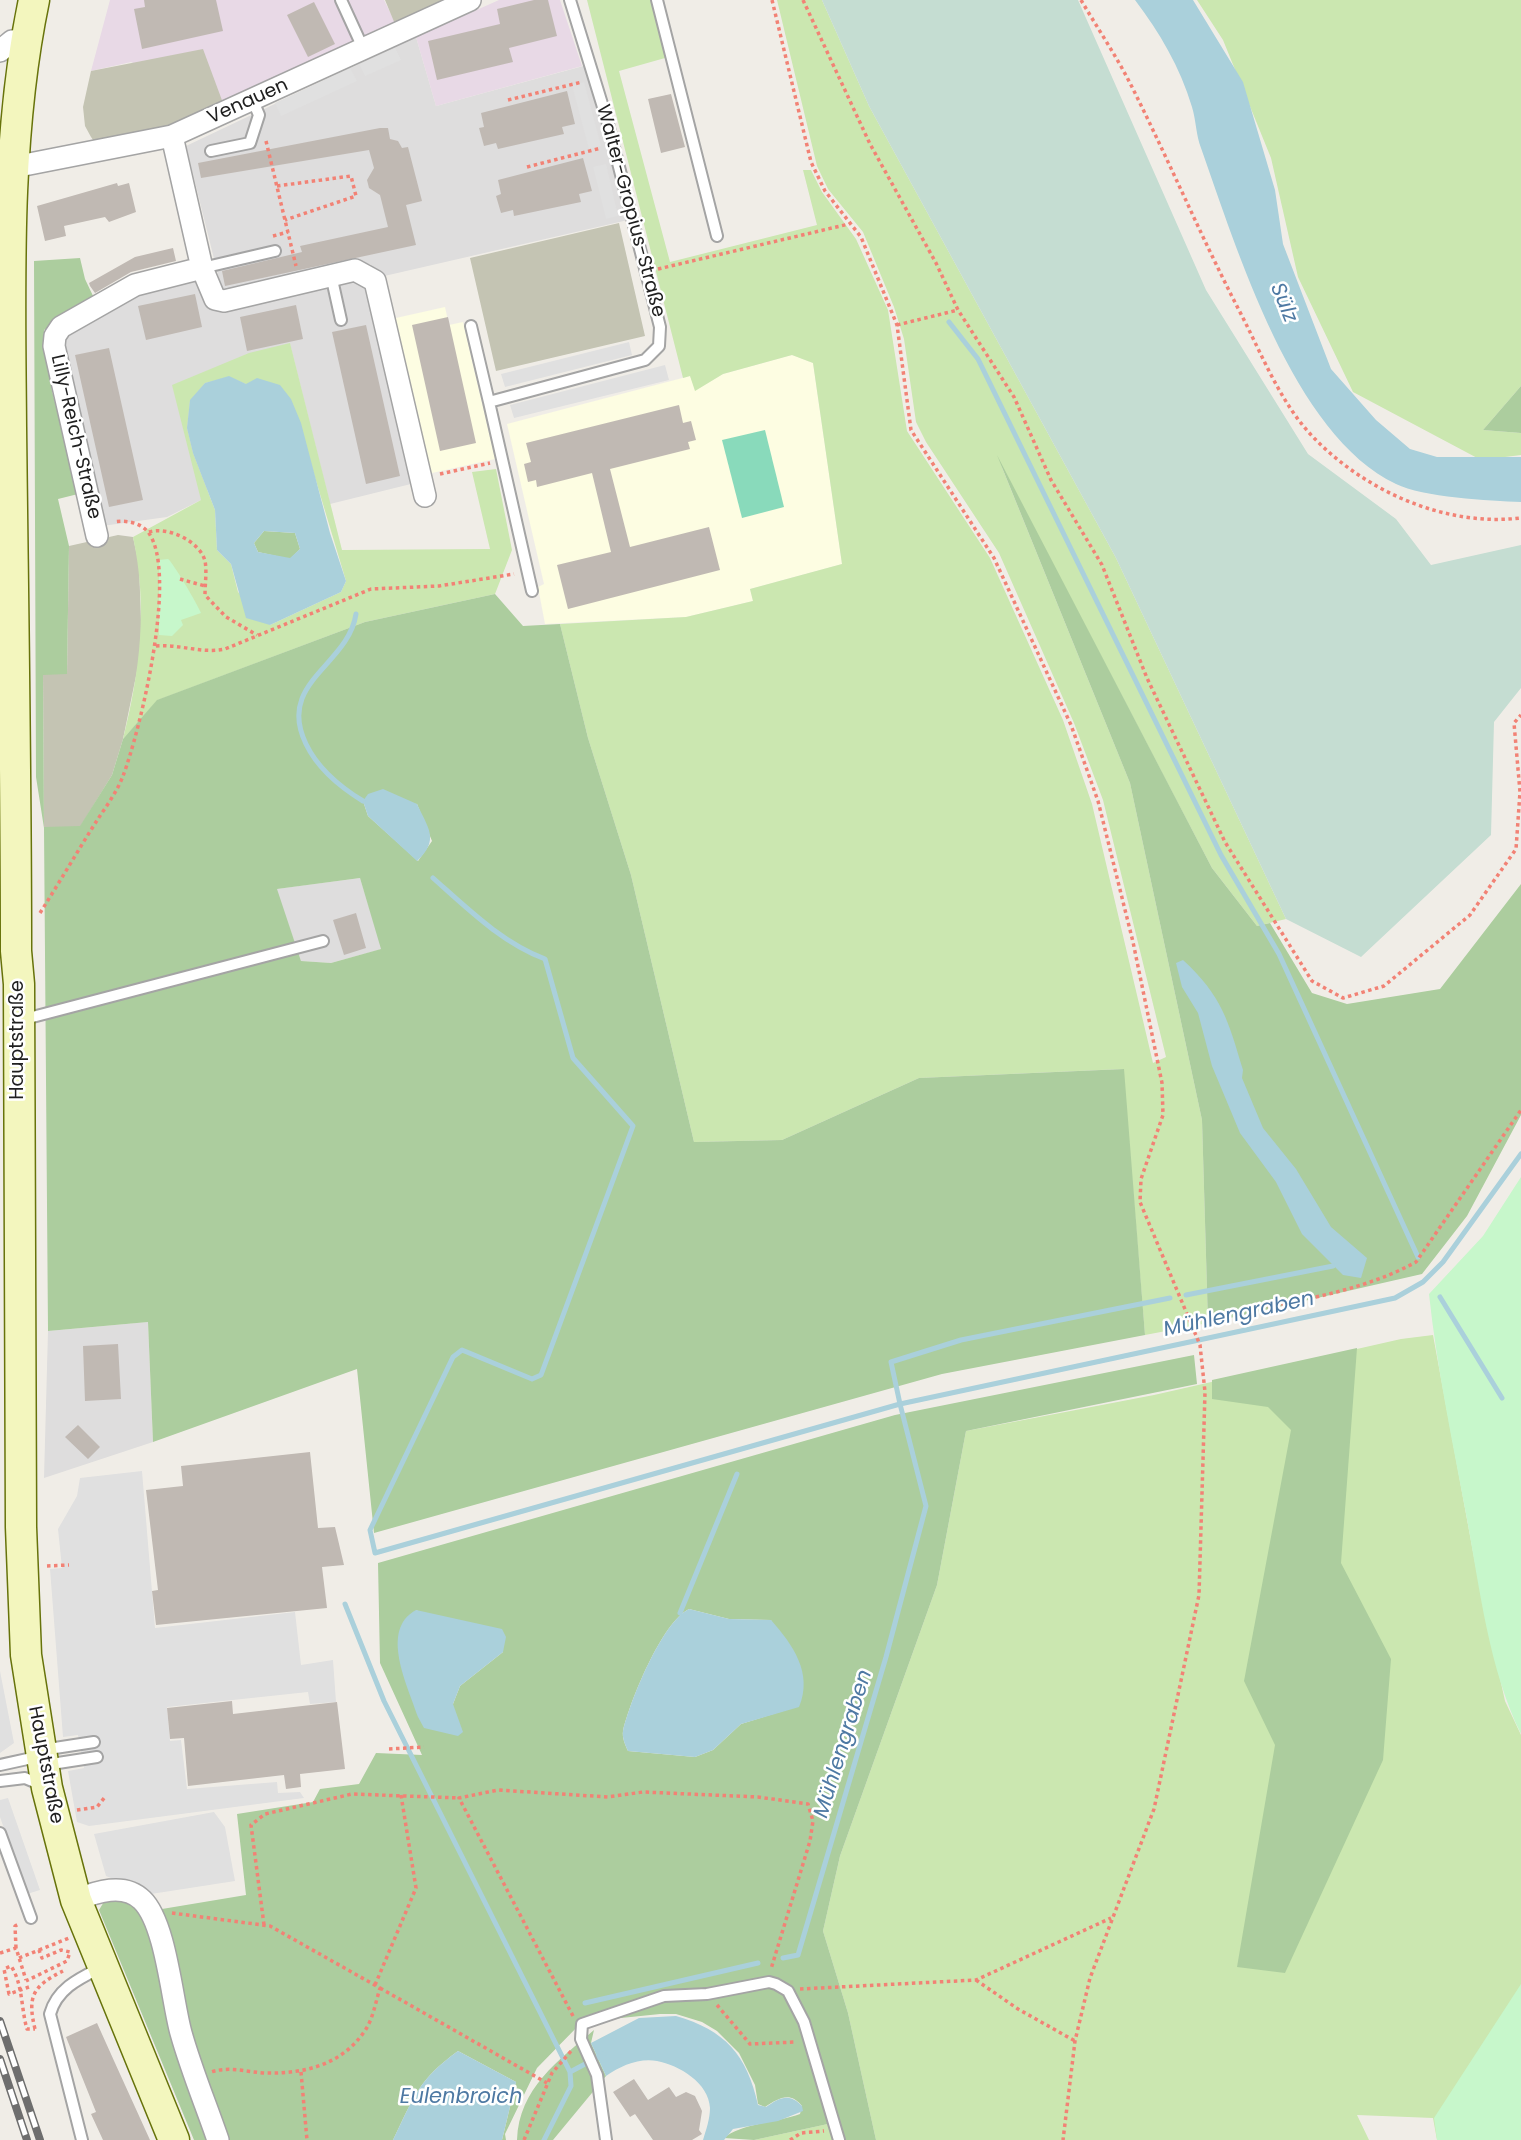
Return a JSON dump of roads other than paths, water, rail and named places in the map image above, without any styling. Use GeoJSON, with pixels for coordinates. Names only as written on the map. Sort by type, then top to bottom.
{"type":"FeatureCollection","features":[{"type":"Feature","properties":{"kind":"main road","name":"Hauptstraße"},"geometry":{"type":"LineString","coordinates":[[34,0],[13,46],[14,166],[6,264],[5,365],[11,946],[18,1021],[9,1069],[15,1241],[12,1368],[24,1619],[42,1765],[76,1900],[174,2140]]}},
{"type":"Feature","properties":{"kind":"street","name":"Venauen"},"geometry":{"type":"LineString","coordinates":[[14,166],[172,136],[256,108],[363,48],[470,0]]}},
{"type":"Feature","properties":{"kind":"street"},"geometry":{"type":"LineString","coordinates":[[172,136],[202,268],[215,299],[224,301],[355,270],[375,281],[423,487]]}},
{"type":"Feature","properties":{"kind":"street","name":"Lilly-Reich-Straße"},"geometry":{"type":"LineString","coordinates":[[96,530],[54,346],[55,336],[61,327],[135,285],[202,268]]}},
{"type":"Feature","properties":{"kind":"street"},"geometry":{"type":"LineString","coordinates":[[76,1900],[114,1889],[136,1895],[149,1910],[164,1953],[181,2033],[218,2140]]}},
{"type":"Feature","properties":{"kind":"lane"},"geometry":{"type":"LineString","coordinates":[[341,0],[363,48]]}},
{"type":"Feature","properties":{"kind":"lane","name":"Walter-Gropius-Straße"},"geometry":{"type":"LineString","coordinates":[[489,402],[645,360],[659,346],[660,327],[646,272],[613,145],[570,0]]}},
{"type":"Feature","properties":{"kind":"lane"},"geometry":{"type":"LineString","coordinates":[[657,0],[718,236]]}},
{"type":"Feature","properties":{"kind":"lane"},"geometry":{"type":"LineString","coordinates":[[211,151],[250,143],[256,108]]}},
{"type":"Feature","properties":{"kind":"lane"},"geometry":{"type":"LineString","coordinates":[[202,268],[275,251]]}},
{"type":"Feature","properties":{"kind":"lane"},"geometry":{"type":"LineString","coordinates":[[331,275],[341,320]]}},
{"type":"Feature","properties":{"kind":"lane"},"geometry":{"type":"LineString","coordinates":[[471,326],[532,591]]}},
{"type":"Feature","properties":{"kind":"lane"},"geometry":{"type":"LineString","coordinates":[[18,1021],[323,941]]}},
{"type":"Feature","properties":{"kind":"lane"},"geometry":{"type":"LineString","coordinates":[[0,1781],[25,1779],[42,1765],[94,1742]]}},
{"type":"Feature","properties":{"kind":"lane"},"geometry":{"type":"LineString","coordinates":[[1,1763],[42,1765],[97,1757]]}},
{"type":"Feature","properties":{"kind":"lane"},"geometry":{"type":"LineString","coordinates":[[0,1833],[31,1918]]}},
{"type":"Feature","properties":{"kind":"lane"},"geometry":{"type":"LineString","coordinates":[[82,2140],[51,2021],[54,2000],[65,1988],[103,1966]]}},
{"type":"Feature","properties":{"kind":"lane"},"geometry":{"type":"LineString","coordinates":[[606,2140],[597,2075],[581,2039],[582,2024],[664,1996],[707,1994],[769,1982],[788,1991],[812,2045],[837,2135]]}},
{"type":"Feature","properties":{"kind":"water","name":"Sülz"},"geometry":{"type":"Polygon","coordinates":[[[1135,0],[1193,0],[1243,82],[1275,190],[1283,244],[1331,369],[1376,420],[1410,449],[1437,457],[1521,457],[1521,502],[1439,495],[1396,484],[1360,460],[1327,425],[1299,383],[1273,336],[1251,286],[1199,143],[1192,107],[1182,78],[1161,38],[1135,0]]]}},
{"type":"Feature","properties":{"kind":"water"},"geometry":{"type":"Polygon","coordinates":[[[229,376],[246,384],[257,378],[280,385],[291,399],[301,423],[330,533],[346,581],[341,592],[270,625],[246,618],[231,564],[217,550],[215,510],[193,453],[187,428],[190,400],[205,383],[229,376]],[[264,531],[254,543],[258,552],[290,558],[300,549],[295,533],[264,531]]]}},
{"type":"Feature","properties":{"kind":"water"},"geometry":{"type":"Polygon","coordinates":[[[383,789],[417,804],[425,820],[430,840],[424,854],[417,861],[368,816],[363,801],[368,794],[383,789]]]}},
{"type":"Feature","properties":{"kind":"water"},"geometry":{"type":"Polygon","coordinates":[[[1183,960],[1207,985],[1222,1010],[1243,1070],[1242,1078],[1263,1128],[1296,1169],[1331,1227],[1367,1258],[1361,1278],[1343,1275],[1302,1234],[1276,1182],[1240,1133],[1212,1066],[1198,1013],[1182,987],[1176,963],[1183,960]]]}},
{"type":"Feature","properties":{"kind":"water"},"geometry":{"type":"Polygon","coordinates":[[[689,1609],[729,1619],[771,1620],[787,1639],[802,1671],[803,1695],[799,1707],[741,1724],[713,1750],[695,1757],[628,1751],[623,1731],[632,1701],[658,1645],[668,1629],[689,1609]]]}},
{"type":"Feature","properties":{"kind":"water"},"geometry":{"type":"Polygon","coordinates":[[[416,1610],[502,1629],[506,1637],[503,1652],[460,1686],[453,1704],[463,1732],[458,1736],[424,1728],[403,1675],[399,1659],[399,1631],[405,1619],[416,1610]]]}},
{"type":"Feature","properties":{"kind":"water"},"geometry":{"type":"Polygon","coordinates":[[[676,2016],[708,2029],[731,2047],[747,2072],[758,2105],[766,2107],[780,2099],[788,2098],[802,2106],[803,2111],[778,2121],[733,2129],[724,2140],[703,2140],[710,2108],[708,2099],[699,2083],[683,2071],[666,2063],[643,2061],[624,2066],[606,2076],[591,2043],[639,2018],[676,2016]]]}},
{"type":"Feature","properties":{"kind":"water","name":"Eulenbroich"},"geometry":{"type":"Polygon","coordinates":[[[458,2051],[516,2082],[502,2140],[393,2140],[418,2090],[434,2071],[458,2051]]]}},
{"type":"Feature","properties":{"kind":"waterway"},"geometry":{"type":"LineString","coordinates":[[949,322],[978,359],[1221,855],[1279,954],[1418,1257]]}},
{"type":"Feature","properties":{"kind":"waterway"},"geometry":{"type":"LineString","coordinates":[[356,614],[341,648],[307,689],[300,705],[299,723],[306,744],[323,769],[363,801]]}},
{"type":"Feature","properties":{"kind":"waterway"},"geometry":{"type":"LineString","coordinates":[[433,878],[499,934],[545,959],[573,1058],[633,1126],[541,1375],[532,1379],[462,1350],[453,1357],[370,1530],[375,1553],[900,1404],[891,1362],[961,1340],[1170,1298]]}},
{"type":"Feature","properties":{"kind":"waterway","name":"Mühlengraben"},"geometry":{"type":"LineString","coordinates":[[783,1958],[798,1955],[886,1657],[926,1506],[900,1404],[1395,1298],[1423,1282],[1443,1262],[1521,1154]]}},
{"type":"Feature","properties":{"kind":"waterway"},"geometry":{"type":"LineString","coordinates":[[1186,1295],[1333,1266]]}},
{"type":"Feature","properties":{"kind":"waterway"},"geometry":{"type":"LineString","coordinates":[[1440,1297],[1502,1398]]}},
{"type":"Feature","properties":{"kind":"waterway"},"geometry":{"type":"LineString","coordinates":[[680,1613],[737,1474]]}},
{"type":"Feature","properties":{"kind":"waterway","name":"Mühlengraben"},"geometry":{"type":"LineString","coordinates":[[345,1604],[384,1701],[570,2072],[571,2086],[544,2140]]}},
{"type":"Feature","properties":{"kind":"waterway","name":"Mühlengraben"},"geometry":{"type":"LineString","coordinates":[[585,2003],[758,1963]]}},
{"type":"Feature","properties":{"kind":"waterway","name":"Mühlengraben"},"geometry":{"type":"LineString","coordinates":[[570,2072],[604,2054]]}},
{"type":"Feature","properties":{"kind":"railway"},"geometry":{"type":"LineString","coordinates":[[0,2021],[40,2140]]}},
{"type":"Feature","properties":{"kind":"railway"},"geometry":{"type":"LineString","coordinates":[[0,2059],[27,2140]]}}]}
